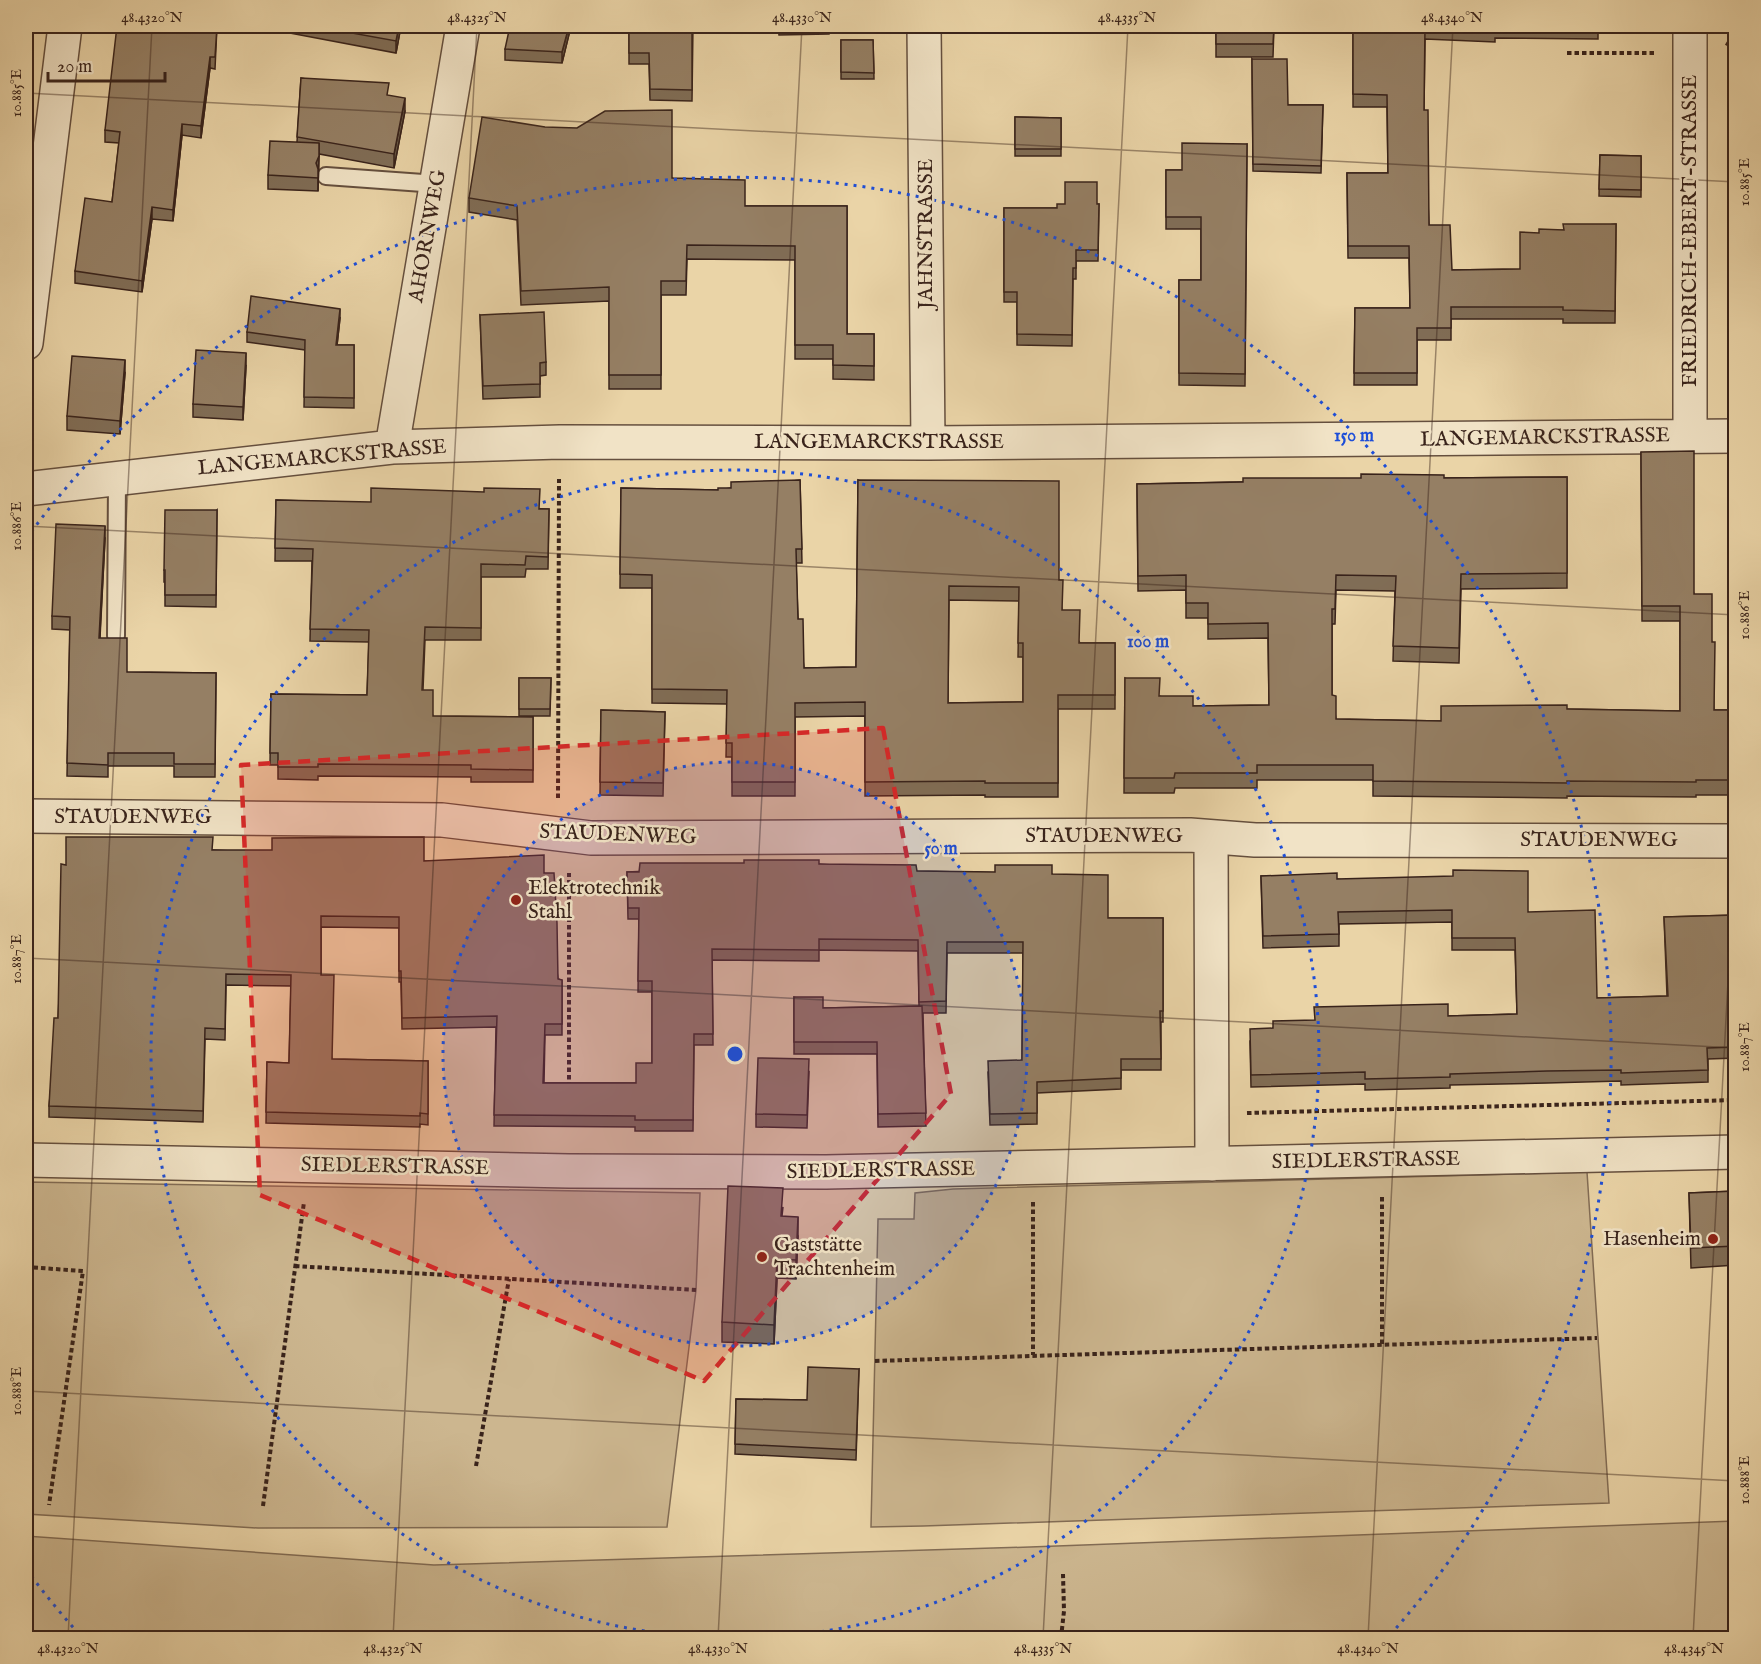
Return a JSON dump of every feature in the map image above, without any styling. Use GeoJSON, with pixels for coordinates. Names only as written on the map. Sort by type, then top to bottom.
{"type":"FeatureCollection","features":[{"type":"Feature","properties":{"kind":"street"},"geometry":{"type":"LineString","coordinates":[[26,343],[65,26]]}},
{"type":"Feature","properties":{"kind":"street","name":"AHORNWEG"},"geometry":{"type":"LineString","coordinates":[[392,447],[464,26]]}},
{"type":"Feature","properties":{"kind":"street","name":"JAHNSTRASSE"},"geometry":{"type":"LineString","coordinates":[[924,26],[928,443]]}},
{"type":"Feature","properties":{"kind":"street","name":"FRIEDRICH-EBERT-STRASSE"},"geometry":{"type":"LineString","coordinates":[[1690,39],[1690,436]]}},
{"type":"Feature","properties":{"kind":"street","name":"LANGEMARCKSTRASSE"},"geometry":{"type":"LineString","coordinates":[[26,489],[392,447],[560,442],[928,443],[1736,436]]}},
{"type":"Feature","properties":{"kind":"street","name":"STAUDENWEG"},"geometry":{"type":"LineString","coordinates":[[26,816],[442,820],[591,838],[1190,835],[1254,840],[1736,841]]}},
{"type":"Feature","properties":{"kind":"street","name":"STAUDENWEG"},"geometry":{"type":"LineString","coordinates":[[1211,837],[1212,1164]]}},
{"type":"Feature","properties":{"kind":"street","name":"SIEDLERSTRASSE"},"geometry":{"type":"LineString","coordinates":[[26,1160],[557,1170],[826,1172],[1736,1152]]}},
{"type":"Feature","properties":{"kind":"lane"},"geometry":{"type":"LineString","coordinates":[[326,176],[436,184]]}},
{"type":"Feature","properties":{"kind":"lane"},"geometry":{"type":"LineString","coordinates":[[116,636],[117,478]]}},
{"type":"Feature","properties":{"kind":"path"},"geometry":{"type":"LineString","coordinates":[[1567,53],[1690,39]]}},
{"type":"Feature","properties":{"kind":"path"},"geometry":{"type":"LineString","coordinates":[[560,442],[558,804],[569,837],[569,1087]]}},
{"type":"Feature","properties":{"kind":"path"},"geometry":{"type":"LineString","coordinates":[[1212,1114],[1736,1100]]}},
{"type":"Feature","properties":{"kind":"path"},"geometry":{"type":"LineString","coordinates":[[1382,1160],[1382,1345]]}},
{"type":"Feature","properties":{"kind":"path"},"geometry":{"type":"LineString","coordinates":[[263,1506],[308,1166]]}},
{"type":"Feature","properties":{"kind":"path"},"geometry":{"type":"LineString","coordinates":[[1032,1168],[1033,1355]]}},
{"type":"Feature","properties":{"kind":"path"},"geometry":{"type":"LineString","coordinates":[[295,1266],[696,1290]]}},
{"type":"Feature","properties":{"kind":"path"},"geometry":{"type":"LineString","coordinates":[[26,1267],[83,1271],[49,1505]]}},
{"type":"Feature","properties":{"kind":"path"},"geometry":{"type":"LineString","coordinates":[[476,1466],[509,1279]]}},
{"type":"Feature","properties":{"kind":"path"},"geometry":{"type":"LineString","coordinates":[[875,1361],[1597,1338]]}},
{"type":"Feature","properties":{"kind":"path"},"geometry":{"type":"LineString","coordinates":[[1062,1638],[1063,1574]]}},
{"type":"Feature","properties":{"kind":"highlighted area"},"geometry":{"type":"Polygon","coordinates":[[[883,728],[951,1094],[704,1381],[260,1195],[241,765],[883,728]]]}},
{"type":"Feature","properties":{"kind":"shaded area"},"geometry":{"type":"Polygon","coordinates":[[[1587,1172],[1609,1503],[871,1527],[878,1219],[914,1219],[915,1193],[953,1189],[1587,1172]]]}},
{"type":"Feature","properties":{"kind":"shaded area"},"geometry":{"type":"Polygon","coordinates":[[[26,1182],[700,1193],[696,1290],[667,1527],[258,1528],[26,1514],[26,1182]]]}},
{"type":"Feature","properties":{"kind":"shaded area"},"geometry":{"type":"Polygon","coordinates":[[[1735,1521],[1735,1638],[26,1638],[26,1536],[434,1565],[1030,1547],[1735,1521]]]}},
{"type":"Feature","properties":{"kind":"building"},"geometry":{"type":"Polygon","coordinates":[[[117,26],[217,26],[215,57],[210,57],[201,126],[182,124],[173,210],[152,207],[142,281],[75,271],[85,198],[112,202],[120,132],[105,130],[117,26]]]}},
{"type":"Feature","properties":{"kind":"building"},"geometry":{"type":"Polygon","coordinates":[[[313,26],[399,26],[396,41],[313,26]]]}},
{"type":"Feature","properties":{"kind":"building"},"geometry":{"type":"Polygon","coordinates":[[[510,26],[569,26],[562,52],[505,49],[510,26]]]}},
{"type":"Feature","properties":{"kind":"building"},"geometry":{"type":"Polygon","coordinates":[[[629,26],[692,26],[692,90],[650,89],[649,53],[629,53],[629,26]]]}},
{"type":"Feature","properties":{"kind":"building"},"geometry":{"type":"Polygon","coordinates":[[[1216,26],[1274,26],[1273,44],[1216,44],[1216,26]]]}},
{"type":"Feature","properties":{"kind":"building"},"geometry":{"type":"Polygon","coordinates":[[[1353,26],[1495,26],[1495,30],[1425,27],[1424,110],[1428,110],[1429,225],[1450,225],[1452,270],[1520,269],[1520,232],[1539,233],[1539,229],[1564,230],[1563,224],[1616,224],[1615,311],[1563,310],[1563,307],[1451,307],[1451,328],[1417,328],[1417,373],[1354,373],[1355,308],[1410,308],[1409,246],[1348,246],[1347,173],[1388,173],[1387,95],[1353,94],[1353,26]]]}},
{"type":"Feature","properties":{"kind":"building"},"geometry":{"type":"Polygon","coordinates":[[[1499,26],[1598,26],[1598,27],[1499,26]]]}},
{"type":"Feature","properties":{"kind":"building"},"geometry":{"type":"Polygon","coordinates":[[[841,40],[873,40],[874,73],[841,72],[841,40]]]}},
{"type":"Feature","properties":{"kind":"building"},"geometry":{"type":"Polygon","coordinates":[[[1252,59],[1287,59],[1288,105],[1323,105],[1321,166],[1253,164],[1252,59]]]}},
{"type":"Feature","properties":{"kind":"building"},"geometry":{"type":"Polygon","coordinates":[[[301,78],[389,83],[387,95],[405,98],[394,154],[297,137],[301,78]]]}},
{"type":"Feature","properties":{"kind":"building"},"geometry":{"type":"Polygon","coordinates":[[[672,110],[672,178],[745,180],[745,206],[847,206],[847,334],[874,334],[874,366],[833,365],[833,345],[795,345],[795,246],[687,245],[686,281],[661,281],[661,375],[609,375],[609,287],[521,291],[517,206],[469,198],[482,117],[545,127],[577,128],[605,111],[672,110]]]}},
{"type":"Feature","properties":{"kind":"building"},"geometry":{"type":"Polygon","coordinates":[[[1015,117],[1061,118],[1061,149],[1015,149],[1015,117]]]}},
{"type":"Feature","properties":{"kind":"building"},"geometry":{"type":"Polygon","coordinates":[[[270,141],[319,143],[319,156],[316,163],[318,178],[268,175],[270,141]]]}},
{"type":"Feature","properties":{"kind":"building"},"geometry":{"type":"Polygon","coordinates":[[[1182,143],[1247,144],[1245,374],[1179,373],[1179,280],[1201,280],[1201,217],[1166,217],[1166,170],[1182,170],[1182,143]]]}},
{"type":"Feature","properties":{"kind":"building"},"geometry":{"type":"Polygon","coordinates":[[[1600,155],[1641,156],[1641,190],[1599,189],[1600,155]]]}},
{"type":"Feature","properties":{"kind":"building"},"geometry":{"type":"Polygon","coordinates":[[[1065,182],[1097,182],[1097,204],[1099,204],[1098,250],[1076,250],[1076,268],[1073,268],[1072,335],[1017,334],[1017,292],[1004,292],[1004,208],[1057,208],[1057,204],[1065,204],[1065,182]]]}},
{"type":"Feature","properties":{"kind":"building"},"geometry":{"type":"Polygon","coordinates":[[[251,296],[340,309],[336,345],[354,345],[354,398],[304,397],[305,340],[247,332],[251,296]]]}},
{"type":"Feature","properties":{"kind":"building"},"geometry":{"type":"Polygon","coordinates":[[[544,312],[546,362],[540,363],[540,384],[483,386],[480,315],[544,312]]]}},
{"type":"Feature","properties":{"kind":"building"},"geometry":{"type":"Polygon","coordinates":[[[196,350],[246,353],[243,407],[193,404],[196,350]]]}},
{"type":"Feature","properties":{"kind":"building"},"geometry":{"type":"Polygon","coordinates":[[[72,356],[125,360],[120,421],[67,416],[72,356]]]}},
{"type":"Feature","properties":{"kind":"building"},"geometry":{"type":"Polygon","coordinates":[[[1694,451],[1694,594],[1712,594],[1712,642],[1715,642],[1714,710],[1736,710],[1736,780],[1567,781],[1567,783],[1373,781],[1373,765],[1257,765],[1257,773],[1175,773],[1174,778],[1124,778],[1125,678],[1160,678],[1159,696],[1193,696],[1193,706],[1269,705],[1268,623],[1208,624],[1208,603],[1186,603],[1186,575],[1138,576],[1137,484],[1243,482],[1243,478],[1361,478],[1361,474],[1444,475],[1444,478],[1567,477],[1567,573],[1461,574],[1459,648],[1393,646],[1396,576],[1336,575],[1335,609],[1332,609],[1332,695],[1336,696],[1336,719],[1441,721],[1441,706],[1567,705],[1567,709],[1680,711],[1680,606],[1642,606],[1641,452],[1694,451]]]}},
{"type":"Feature","properties":{"kind":"building"},"geometry":{"type":"Polygon","coordinates":[[[800,480],[802,549],[796,549],[798,619],[803,619],[804,668],[856,667],[858,480],[1059,481],[1059,580],[1063,580],[1062,610],[1080,610],[1079,643],[1115,643],[1115,695],[1058,695],[1058,783],[865,782],[865,702],[795,703],[795,782],[732,782],[732,743],[726,743],[727,690],[652,689],[652,575],[620,574],[621,488],[718,490],[718,488],[731,488],[731,482],[800,480]],[[949,586],[948,703],[1023,702],[1023,643],[1018,643],[1019,587],[949,586]]]}},
{"type":"Feature","properties":{"kind":"building"},"geometry":{"type":"Polygon","coordinates":[[[371,488],[484,492],[484,488],[540,489],[539,509],[549,509],[548,557],[526,556],[525,565],[481,564],[481,628],[425,627],[422,690],[433,690],[433,716],[533,717],[533,770],[471,769],[471,765],[318,764],[318,767],[278,767],[278,753],[270,753],[271,694],[367,695],[369,630],[310,629],[313,549],[275,548],[276,500],[371,502],[371,488]]]}},
{"type":"Feature","properties":{"kind":"building"},"geometry":{"type":"Polygon","coordinates":[[[165,510],[217,510],[216,595],[165,595],[165,510]]]}},
{"type":"Feature","properties":{"kind":"building"},"geometry":{"type":"Polygon","coordinates":[[[56,524],[105,526],[99,638],[127,638],[127,672],[216,673],[215,764],[174,764],[174,753],[108,753],[108,765],[67,763],[70,617],[52,616],[56,524]]]}},
{"type":"Feature","properties":{"kind":"building"},"geometry":{"type":"Polygon","coordinates":[[[519,678],[551,678],[550,709],[519,709],[519,678]]]}},
{"type":"Feature","properties":{"kind":"building"},"geometry":{"type":"Polygon","coordinates":[[[601,710],[665,712],[663,783],[600,782],[601,710]]]}},
{"type":"Feature","properties":{"kind":"building"},"geometry":{"type":"Polygon","coordinates":[[[66,837],[213,837],[212,850],[272,850],[272,838],[424,837],[424,861],[544,855],[544,873],[554,873],[558,979],[562,980],[562,1024],[545,1024],[543,1083],[636,1083],[636,1063],[652,1063],[652,981],[638,981],[639,908],[628,908],[627,872],[639,872],[640,863],[819,860],[819,864],[916,865],[917,871],[995,872],[995,865],[1052,865],[1052,874],[1108,875],[1108,918],[1163,918],[1161,1059],[1121,1059],[1121,1078],[1037,1082],[1037,1113],[990,1114],[988,1061],[1022,1060],[1023,942],[947,942],[946,1001],[919,1002],[918,940],[819,939],[819,950],[712,949],[713,1034],[694,1034],[693,1120],[635,1120],[635,1116],[494,1115],[497,1016],[402,1018],[399,917],[321,916],[321,975],[334,975],[332,1059],[428,1061],[428,1114],[420,1113],[420,1116],[266,1112],[267,1062],[289,1063],[291,975],[226,974],[225,1029],[205,1028],[203,1111],[49,1106],[54,1018],[58,1018],[61,864],[66,865],[66,837]]]}},
{"type":"Feature","properties":{"kind":"building"},"geometry":{"type":"Polygon","coordinates":[[[1453,870],[1528,871],[1528,912],[1595,910],[1597,998],[1668,996],[1664,917],[1736,915],[1736,1047],[1707,1048],[1708,1070],[1621,1073],[1621,1070],[1547,1071],[1365,1079],[1365,1072],[1251,1075],[1250,1029],[1273,1028],[1273,1021],[1315,1020],[1314,1007],[1448,1004],[1448,1016],[1517,1014],[1515,938],[1452,938],[1452,910],[1338,912],[1339,934],[1263,936],[1261,876],[1337,873],[1337,879],[1453,876],[1453,870]]]}},
{"type":"Feature","properties":{"kind":"building"},"geometry":{"type":"Polygon","coordinates":[[[794,997],[823,997],[823,1008],[922,1006],[926,1113],[878,1114],[877,1042],[794,1042],[794,997]]]}},
{"type":"Feature","properties":{"kind":"building"},"geometry":{"type":"Polygon","coordinates":[[[758,1058],[809,1059],[807,1115],[756,1114],[758,1058]]]}},
{"type":"Feature","properties":{"kind":"building","name":"Gaststätte Trachtenheim"},"geometry":{"type":"Polygon","coordinates":[[[728,1186],[783,1188],[781,1216],[798,1217],[796,1260],[777,1259],[774,1325],[722,1322],[728,1186]]]}},
{"type":"Feature","properties":{"kind":"building","name":"Hasenheim"},"geometry":{"type":"Polygon","coordinates":[[[1736,1191],[1736,1246],[1691,1248],[1689,1193],[1736,1191]]]}},
{"type":"Feature","properties":{"kind":"building"},"geometry":{"type":"Polygon","coordinates":[[[808,1367],[859,1369],[856,1450],[735,1444],[736,1399],[807,1400],[808,1367]]]}},
{"type":"Feature","properties":{"kind":"place","name":"Elektrotechnik Stahl"},"geometry":{"type":"Point","coordinates":[516,900]}},
{"type":"Feature","properties":{"kind":"place","name":"Hasenheim"},"geometry":{"type":"Point","coordinates":[1713,1239]}},
{"type":"Feature","properties":{"kind":"place","name":"Gaststätte Trachtenheim"},"geometry":{"type":"Point","coordinates":[762,1257]}}]}
